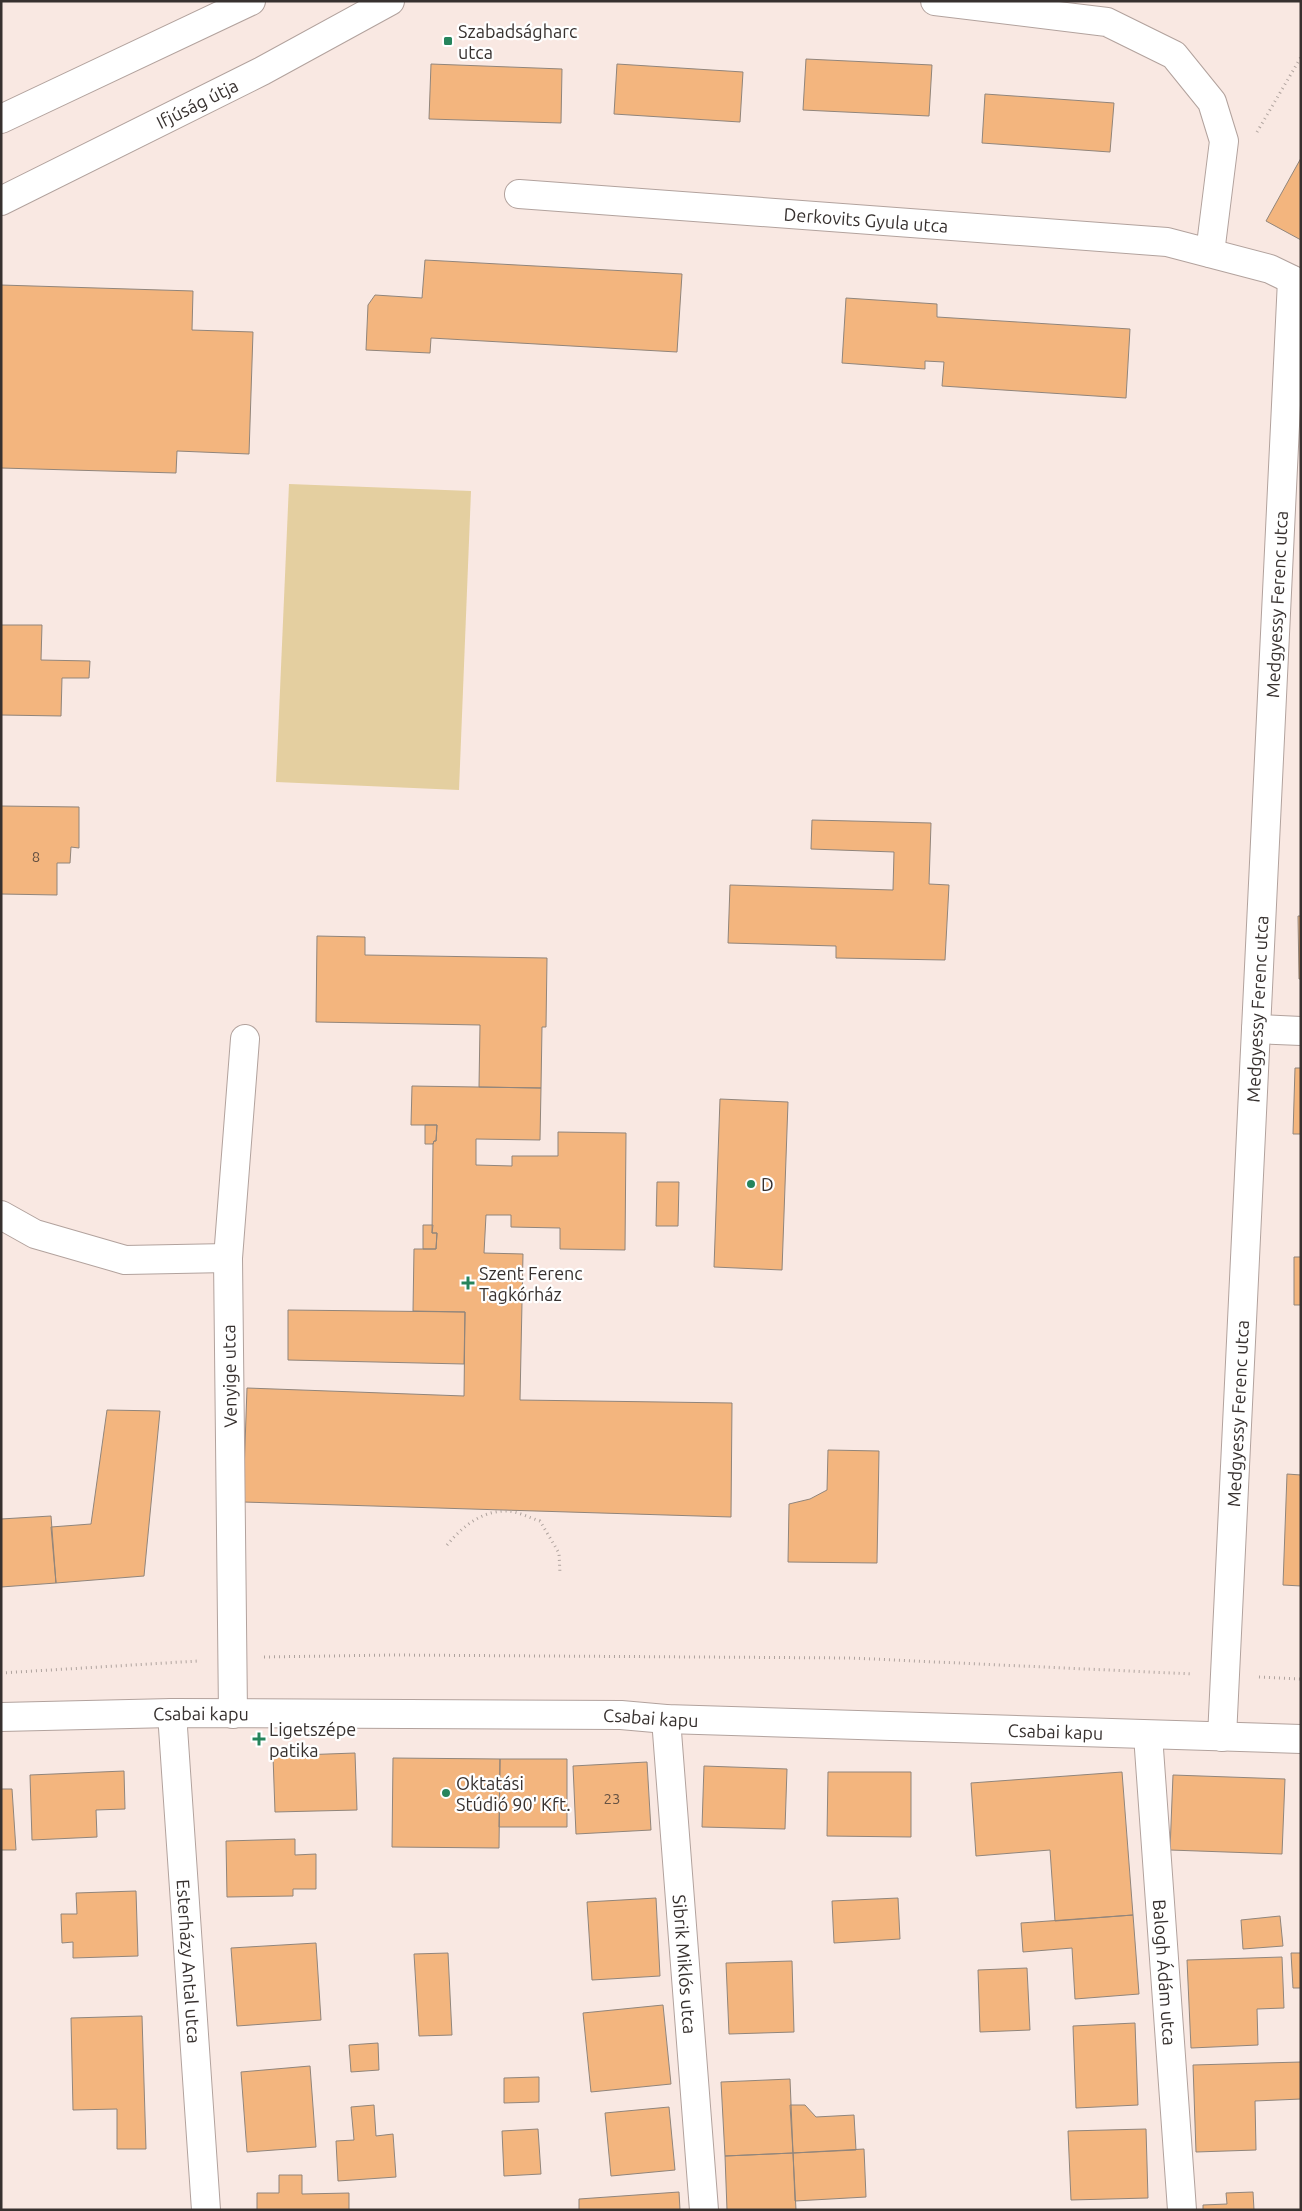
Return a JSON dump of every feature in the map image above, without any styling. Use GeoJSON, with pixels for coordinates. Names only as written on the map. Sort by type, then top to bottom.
{"type":"FeatureCollection","features":[{"type":"Feature","properties":{"kind":"street"},"geometry":{"type":"LineString","coordinates":[[1,119],[251,1]]}},
{"type":"Feature","properties":{"kind":"street","name":"Ifjúság útja"},"geometry":{"type":"LineString","coordinates":[[1,201],[262,71],[390,1]]}},
{"type":"Feature","properties":{"kind":"street"},"geometry":{"type":"LineString","coordinates":[[935,1],[993,5],[1107,22],[1174,55],[1212,102],[1224,141],[1210,253]]}},
{"type":"Feature","properties":{"kind":"street","name":"Derkovits Gyula utca"},"geometry":{"type":"LineString","coordinates":[[519,194],[1167,242],[1270,269],[1296,282]]}},
{"type":"Feature","properties":{"kind":"street","name":"Medgyessy Ferenc utca"},"geometry":{"type":"LineString","coordinates":[[1222,1738],[1256,1029],[1296,282]]}},
{"type":"Feature","properties":{"kind":"street"},"geometry":{"type":"LineString","coordinates":[[1256,1029],[1301,1032]]}},
{"type":"Feature","properties":{"kind":"street","name":"Venyige utca"},"geometry":{"type":"LineString","coordinates":[[233,1714],[234,1658],[228,1258],[245,1040]]}},
{"type":"Feature","properties":{"kind":"street"},"geometry":{"type":"LineString","coordinates":[[1,1215],[35,1234],[125,1260],[228,1258]]}},
{"type":"Feature","properties":{"kind":"street","name":"Csabai kapu"},"geometry":{"type":"LineString","coordinates":[[1,1717],[172,1713],[621,1715],[666,1719],[766,1720],[1222,1738],[1301,1739]]}},
{"type":"Feature","properties":{"kind":"street","name":"Esterházy Antal utca"},"geometry":{"type":"LineString","coordinates":[[172,1713],[206,2210]]}},
{"type":"Feature","properties":{"kind":"street","name":"Sibrik Miklós utca"},"geometry":{"type":"LineString","coordinates":[[666,1719],[704,2210]]}},
{"type":"Feature","properties":{"kind":"street","name":"Balogh Ádám utca"},"geometry":{"type":"LineString","coordinates":[[1148,1735],[1182,2210]]}},
{"type":"Feature","properties":{"kind":"path"},"geometry":{"type":"LineString","coordinates":[[447,1544],[459,1530],[475,1519],[507,1511],[540,1521],[558,1553],[560,1574]]}},
{"type":"Feature","properties":{"kind":"path"},"geometry":{"type":"LineString","coordinates":[[1,1673],[234,1658],[392,1655],[851,1658],[1301,1679]]}},
{"type":"Feature","properties":{"kind":"shaded area"},"geometry":{"type":"Polygon","coordinates":[[[289,484],[471,491],[459,790],[276,782],[289,484]]]}},
{"type":"Feature","properties":{"kind":"building"},"geometry":{"type":"Polygon","coordinates":[[[806,59],[932,65],[929,116],[803,110],[806,59]]]}},
{"type":"Feature","properties":{"kind":"building"},"geometry":{"type":"Polygon","coordinates":[[[431,64],[562,69],[561,123],[429,119],[431,64]]]}},
{"type":"Feature","properties":{"kind":"building"},"geometry":{"type":"Polygon","coordinates":[[[617,64],[743,72],[740,122],[614,114],[617,64]]]}},
{"type":"Feature","properties":{"kind":"building"},"geometry":{"type":"Polygon","coordinates":[[[985,94],[1114,103],[1110,152],[982,143],[985,94]]]}},
{"type":"Feature","properties":{"kind":"building"},"geometry":{"type":"Polygon","coordinates":[[[1301,158],[1301,240],[1266,221],[1301,158]]]}},
{"type":"Feature","properties":{"kind":"building"},"geometry":{"type":"Polygon","coordinates":[[[425,260],[682,274],[677,352],[431,338],[430,353],[366,350],[368,305],[375,295],[422,298],[425,260]]]}},
{"type":"Feature","properties":{"kind":"building"},"geometry":{"type":"Polygon","coordinates":[[[1,285],[193,291],[192,330],[253,332],[249,454],[177,451],[176,473],[1,468],[1,285]]]}},
{"type":"Feature","properties":{"kind":"building"},"geometry":{"type":"Polygon","coordinates":[[[846,298],[937,304],[937,317],[1130,329],[1126,398],[942,386],[944,362],[925,361],[925,369],[842,363],[846,298]]]}},
{"type":"Feature","properties":{"kind":"building"},"geometry":{"type":"Polygon","coordinates":[[[1,625],[42,625],[41,660],[90,661],[89,678],[62,678],[61,716],[1,715],[1,625]]]}},
{"type":"Feature","properties":{"kind":"building"},"geometry":{"type":"Polygon","coordinates":[[[1,806],[79,807],[79,848],[71,847],[70,863],[57,863],[57,895],[1,894],[1,806]]]}},
{"type":"Feature","properties":{"kind":"building"},"geometry":{"type":"Polygon","coordinates":[[[812,820],[931,823],[929,884],[949,885],[945,960],[836,958],[836,946],[728,943],[730,885],[893,890],[894,852],[811,849],[812,820]]]}},
{"type":"Feature","properties":{"kind":"building"},"geometry":{"type":"Polygon","coordinates":[[[1298,916],[1301,916],[1301,979],[1299,979],[1298,916]]]}},
{"type":"Feature","properties":{"kind":"building"},"geometry":{"type":"Polygon","coordinates":[[[317,936],[365,937],[365,955],[547,958],[546,1027],[542,1027],[541,1088],[479,1087],[480,1025],[316,1022],[317,936]]]}},
{"type":"Feature","properties":{"kind":"building"},"geometry":{"type":"Polygon","coordinates":[[[1295,1068],[1301,1068],[1301,1134],[1293,1134],[1295,1068]]]}},
{"type":"Feature","properties":{"kind":"building","name":"Szent Ferenc Tagkórház"},"geometry":{"type":"Polygon","coordinates":[[[412,1086],[541,1088],[540,1140],[476,1139],[476,1165],[512,1166],[512,1156],[558,1156],[558,1132],[626,1133],[625,1250],[560,1249],[560,1228],[511,1227],[511,1215],[486,1215],[484,1253],[523,1254],[520,1400],[732,1403],[731,1517],[243,1502],[247,1388],[464,1396],[465,1312],[413,1311],[414,1249],[436,1249],[437,1233],[432,1233],[433,1144],[436,1141],[437,1125],[411,1125],[412,1086]]]}},
{"type":"Feature","properties":{"kind":"building","name":"D"},"geometry":{"type":"Polygon","coordinates":[[[720,1099],[788,1102],[782,1270],[714,1267],[720,1099]]]}},
{"type":"Feature","properties":{"kind":"building"},"geometry":{"type":"Polygon","coordinates":[[[425,1125],[437,1125],[436,1141],[433,1144],[425,1144],[425,1125]]]}},
{"type":"Feature","properties":{"kind":"building"},"geometry":{"type":"Polygon","coordinates":[[[657,1182],[679,1182],[678,1226],[656,1226],[657,1182]]]}},
{"type":"Feature","properties":{"kind":"building"},"geometry":{"type":"Polygon","coordinates":[[[423,1225],[433,1225],[432,1233],[437,1233],[436,1249],[423,1249],[423,1225]]]}},
{"type":"Feature","properties":{"kind":"building"},"geometry":{"type":"Polygon","coordinates":[[[1294,1257],[1301,1257],[1301,1305],[1294,1305],[1294,1257]]]}},
{"type":"Feature","properties":{"kind":"building"},"geometry":{"type":"Polygon","coordinates":[[[288,1310],[465,1312],[464,1364],[288,1360],[288,1310]]]}},
{"type":"Feature","properties":{"kind":"building"},"geometry":{"type":"Polygon","coordinates":[[[107,1410],[160,1411],[144,1576],[56,1583],[51,1527],[91,1524],[107,1410]]]}},
{"type":"Feature","properties":{"kind":"building"},"geometry":{"type":"Polygon","coordinates":[[[828,1450],[879,1451],[877,1563],[788,1562],[789,1504],[810,1499],[827,1490],[828,1450]]]}},
{"type":"Feature","properties":{"kind":"building"},"geometry":{"type":"Polygon","coordinates":[[[1287,1474],[1301,1475],[1301,1586],[1283,1585],[1287,1474]]]}},
{"type":"Feature","properties":{"kind":"building"},"geometry":{"type":"Polygon","coordinates":[[[51,1516],[56,1583],[1,1587],[1,1519],[51,1516]]]}},
{"type":"Feature","properties":{"kind":"building"},"geometry":{"type":"Polygon","coordinates":[[[355,1753],[357,1810],[275,1812],[273,1756],[355,1753]]]}},
{"type":"Feature","properties":{"kind":"building","name":"Oktatási Stúdió 90' Kft."},"geometry":{"type":"Polygon","coordinates":[[[393,1758],[500,1759],[499,1848],[392,1847],[393,1758]]]}},
{"type":"Feature","properties":{"kind":"building"},"geometry":{"type":"Polygon","coordinates":[[[500,1759],[567,1759],[567,1827],[499,1827],[500,1759]]]}},
{"type":"Feature","properties":{"kind":"building"},"geometry":{"type":"Polygon","coordinates":[[[647,1762],[651,1830],[576,1834],[573,1766],[647,1762]]]}},
{"type":"Feature","properties":{"kind":"building"},"geometry":{"type":"Polygon","coordinates":[[[704,1766],[787,1769],[785,1829],[702,1827],[704,1766]]]}},
{"type":"Feature","properties":{"kind":"building"},"geometry":{"type":"Polygon","coordinates":[[[124,1771],[125,1809],[96,1810],[97,1837],[32,1840],[30,1775],[124,1771]]]}},
{"type":"Feature","properties":{"kind":"building"},"geometry":{"type":"Polygon","coordinates":[[[828,1772],[911,1772],[911,1837],[827,1836],[828,1772]]]}},
{"type":"Feature","properties":{"kind":"building"},"geometry":{"type":"Polygon","coordinates":[[[1122,1772],[1133,1915],[1055,1921],[1050,1850],[976,1856],[971,1783],[1122,1772]]]}},
{"type":"Feature","properties":{"kind":"building"},"geometry":{"type":"Polygon","coordinates":[[[1173,1775],[1285,1779],[1282,1854],[1170,1850],[1173,1775]]]}},
{"type":"Feature","properties":{"kind":"building"},"geometry":{"type":"Polygon","coordinates":[[[1,1789],[12,1789],[16,1850],[1,1850],[1,1789]]]}},
{"type":"Feature","properties":{"kind":"building"},"geometry":{"type":"Polygon","coordinates":[[[295,1839],[295,1855],[316,1854],[316,1889],[293,1889],[293,1896],[227,1897],[226,1841],[295,1839]]]}},
{"type":"Feature","properties":{"kind":"building"},"geometry":{"type":"Polygon","coordinates":[[[136,1891],[138,1956],[73,1958],[73,1942],[62,1943],[61,1914],[77,1914],[76,1893],[136,1891]]]}},
{"type":"Feature","properties":{"kind":"building"},"geometry":{"type":"Polygon","coordinates":[[[656,1898],[660,1976],[592,1980],[587,1902],[656,1898]]]}},
{"type":"Feature","properties":{"kind":"building"},"geometry":{"type":"Polygon","coordinates":[[[898,1898],[900,1939],[834,1943],[832,1901],[898,1898]]]}},
{"type":"Feature","properties":{"kind":"building"},"geometry":{"type":"Polygon","coordinates":[[[1133,1915],[1139,1994],[1075,1999],[1072,1948],[1023,1952],[1021,1923],[1133,1915]]]}},
{"type":"Feature","properties":{"kind":"building"},"geometry":{"type":"Polygon","coordinates":[[[1280,1916],[1283,1946],[1243,1949],[1241,1920],[1280,1916]]]}},
{"type":"Feature","properties":{"kind":"building"},"geometry":{"type":"Polygon","coordinates":[[[316,1943],[321,2020],[237,2026],[231,1948],[316,1943]]]}},
{"type":"Feature","properties":{"kind":"building"},"geometry":{"type":"Polygon","coordinates":[[[448,1953],[452,2035],[419,2036],[414,1954],[448,1953]]]}},
{"type":"Feature","properties":{"kind":"building"},"geometry":{"type":"Polygon","coordinates":[[[1291,1953],[1301,1953],[1301,1988],[1293,1988],[1291,1953]]]}},
{"type":"Feature","properties":{"kind":"building"},"geometry":{"type":"Polygon","coordinates":[[[1282,1957],[1284,2008],[1257,2009],[1258,2045],[1191,2048],[1187,1960],[1282,1957]]]}},
{"type":"Feature","properties":{"kind":"building"},"geometry":{"type":"Polygon","coordinates":[[[792,1961],[794,2032],[729,2034],[726,1963],[792,1961]]]}},
{"type":"Feature","properties":{"kind":"building"},"geometry":{"type":"Polygon","coordinates":[[[1027,1968],[1030,2030],[980,2032],[978,1970],[1027,1968]]]}},
{"type":"Feature","properties":{"kind":"building"},"geometry":{"type":"Polygon","coordinates":[[[663,2005],[671,2084],[591,2092],[583,2013],[663,2005]]]}},
{"type":"Feature","properties":{"kind":"building"},"geometry":{"type":"Polygon","coordinates":[[[142,2016],[146,2149],[117,2149],[117,2109],[73,2110],[71,2018],[142,2016]]]}},
{"type":"Feature","properties":{"kind":"building"},"geometry":{"type":"Polygon","coordinates":[[[1135,2023],[1138,2105],[1076,2108],[1073,2026],[1135,2023]]]}},
{"type":"Feature","properties":{"kind":"building"},"geometry":{"type":"Polygon","coordinates":[[[378,2043],[379,2070],[351,2072],[349,2045],[378,2043]]]}},
{"type":"Feature","properties":{"kind":"building"},"geometry":{"type":"Polygon","coordinates":[[[1301,2062],[1301,2099],[1255,2101],[1256,2150],[1196,2152],[1193,2065],[1301,2062]]]}},
{"type":"Feature","properties":{"kind":"building"},"geometry":{"type":"Polygon","coordinates":[[[310,2066],[316,2147],[247,2152],[241,2072],[310,2066]]]}},
{"type":"Feature","properties":{"kind":"building"},"geometry":{"type":"Polygon","coordinates":[[[539,2077],[539,2102],[504,2103],[504,2078],[539,2077]]]}},
{"type":"Feature","properties":{"kind":"building"},"geometry":{"type":"Polygon","coordinates":[[[790,2079],[793,2153],[725,2156],[721,2082],[790,2079]]]}},
{"type":"Feature","properties":{"kind":"building"},"geometry":{"type":"Polygon","coordinates":[[[374,2105],[376,2136],[393,2134],[396,2177],[338,2181],[336,2141],[354,2140],[351,2107],[374,2105]]]}},
{"type":"Feature","properties":{"kind":"building"},"geometry":{"type":"Polygon","coordinates":[[[790,2105],[805,2105],[816,2117],[854,2115],[856,2150],[793,2153],[790,2105]]]}},
{"type":"Feature","properties":{"kind":"building"},"geometry":{"type":"Polygon","coordinates":[[[669,2107],[675,2170],[611,2176],[605,2113],[669,2107]]]}},
{"type":"Feature","properties":{"kind":"building"},"geometry":{"type":"Polygon","coordinates":[[[538,2129],[541,2174],[504,2176],[502,2131],[538,2129]]]}},
{"type":"Feature","properties":{"kind":"building"},"geometry":{"type":"Polygon","coordinates":[[[1146,2129],[1148,2198],[1071,2200],[1068,2131],[1146,2129]]]}},
{"type":"Feature","properties":{"kind":"building"},"geometry":{"type":"Polygon","coordinates":[[[864,2149],[866,2197],[795,2201],[793,2153],[864,2149]]]}},
{"type":"Feature","properties":{"kind":"building"},"geometry":{"type":"Polygon","coordinates":[[[793,2153],[796,2210],[727,2210],[725,2156],[793,2153]]]}},
{"type":"Feature","properties":{"kind":"building"},"geometry":{"type":"Polygon","coordinates":[[[279,2175],[302,2175],[302,2194],[349,2193],[349,2210],[257,2210],[257,2193],[279,2193],[279,2175]]]}},
{"type":"Feature","properties":{"kind":"building"},"geometry":{"type":"Polygon","coordinates":[[[679,2192],[680,2210],[579,2210],[579,2199],[679,2192]]]}},
{"type":"Feature","properties":{"kind":"building"},"geometry":{"type":"Polygon","coordinates":[[[1253,2192],[1254,2210],[1203,2210],[1203,2205],[1227,2204],[1226,2193],[1253,2192]]]}},
{"type":"Feature","properties":{"kind":"place","name":"Szabadságharc utca"},"geometry":{"type":"Point","coordinates":[448,41]}},
{"type":"Feature","properties":{"kind":"place","name":"D"},"geometry":{"type":"Point","coordinates":[751,1184]}},
{"type":"Feature","properties":{"kind":"place","name":"Szent Ferenc Tagkórház"},"geometry":{"type":"Point","coordinates":[468,1283]}},
{"type":"Feature","properties":{"kind":"place","name":"Ligetszépe patika"},"geometry":{"type":"Point","coordinates":[259,1739]}},
{"type":"Feature","properties":{"kind":"place","name":"Oktatási Stúdió 90' Kft."},"geometry":{"type":"Point","coordinates":[446,1793]}}]}
